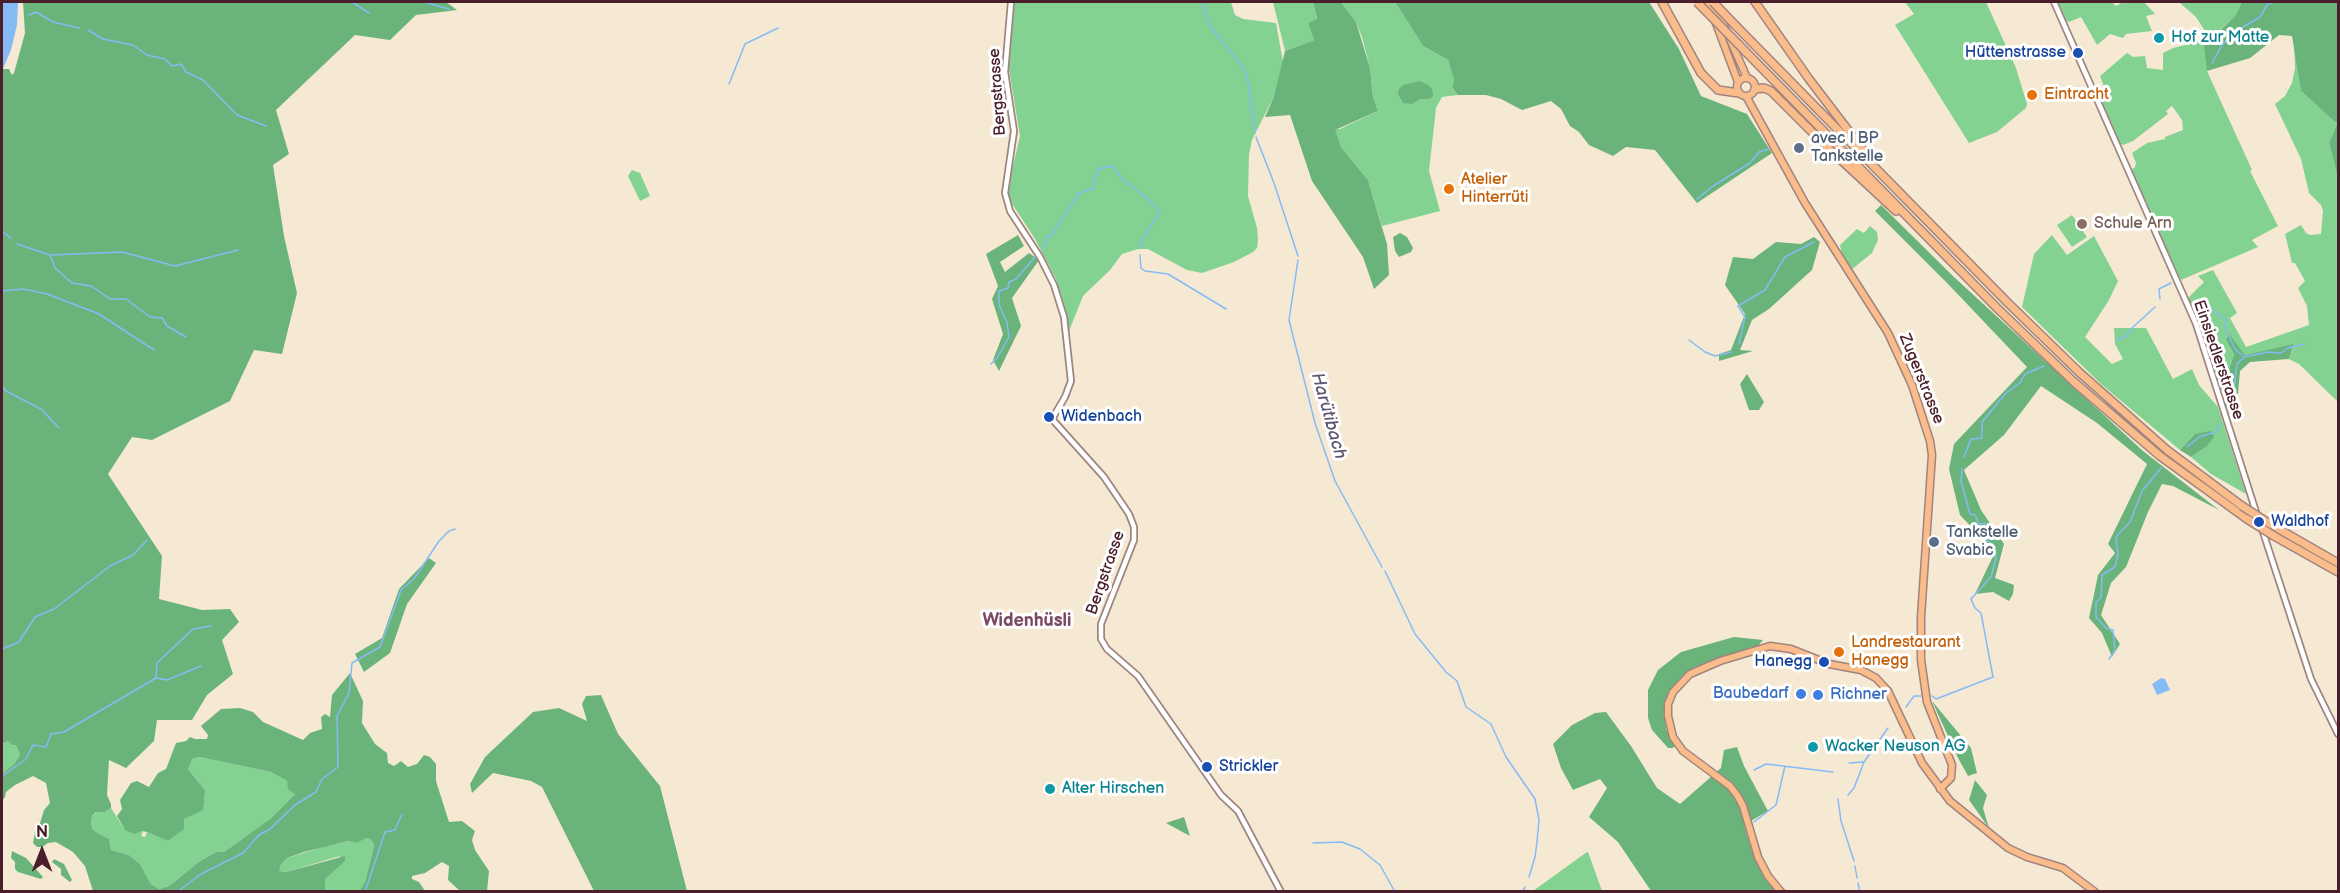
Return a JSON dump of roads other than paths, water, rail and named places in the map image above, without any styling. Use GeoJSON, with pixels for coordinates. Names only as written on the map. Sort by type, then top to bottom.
{"type":"FeatureCollection","features":[{"type":"Feature","properties":{"kind":"highway"},"geometry":{"type":"LineString","coordinates":[[1662,2],[1701,73],[1718,90],[1748,93],[1766,89],[1771,91],[1832,153],[1945,256]]}},
{"type":"Feature","properties":{"kind":"highway"},"geometry":{"type":"LineString","coordinates":[[1697,2],[1945,256],[2026,337],[2098,404],[2179,470],[2247,519],[2338,572]]}},
{"type":"Feature","properties":{"kind":"highway"},"geometry":{"type":"LineString","coordinates":[[1714,2],[1888,181],[2088,381],[2154,439],[2242,506],[2338,563]]}},
{"type":"Feature","properties":{"kind":"highway"},"geometry":{"type":"LineString","coordinates":[[1755,2],[1809,79],[1888,181]]}},
{"type":"Feature","properties":{"kind":"main road","name":"Zugerstrasse"},"geometry":{"type":"LineString","coordinates":[[1708,2],[1738,82],[1737,88],[1748,93],[1805,203],[1888,333],[1912,386],[1930,441],[1932,455],[1921,617],[1921,660],[1927,702],[1952,765],[1951,778],[1940,789]]}},
{"type":"Feature","properties":{"kind":"main road","name":"Zugerstrasse"},"geometry":{"type":"LineString","coordinates":[[1714,2],[1747,78],[1754,83],[1748,93]]}},
{"type":"Feature","properties":{"kind":"main road"},"geometry":{"type":"LineString","coordinates":[[1738,82],[1747,78]]}},
{"type":"Feature","properties":{"kind":"main road"},"geometry":{"type":"LineString","coordinates":[[1781,891],[1768,876],[1758,857],[1743,806],[1737,795],[1724,781],[1689,756],[1673,737],[1668,721],[1668,704],[1675,688],[1690,674],[1736,656],[1764,647],[1776,646],[1791,649],[1833,666],[1871,674],[1879,680],[1888,692],[1917,754],[1940,789],[1963,813],[2008,848],[2027,857],[2063,868],[2095,891]]}},
{"type":"Feature","properties":{"kind":"street","name":"Bergstrasse"},"geometry":{"type":"LineString","coordinates":[[1011,2],[1005,48],[1005,72],[1014,131],[1005,193],[1010,211],[1034,245],[1044,265],[1064,317],[1071,381],[1065,397],[1052,418],[1104,477],[1129,514],[1134,527],[1134,540],[1101,624],[1101,639],[1107,649],[1138,676],[1221,795],[1238,811],[1281,891]]}},
{"type":"Feature","properties":{"kind":"street","name":"Einsiedlerstrasse"},"geometry":{"type":"LineString","coordinates":[[2054,2],[2196,324],[2311,679],[2338,734]]}},
{"type":"Feature","properties":{"kind":"water"},"geometry":{"type":"Polygon","coordinates":[[[2,2],[18,2],[17,25],[11,50],[2,71],[2,2]]]}},
{"type":"Feature","properties":{"kind":"water"},"geometry":{"type":"Polygon","coordinates":[[[2161,678],[2165,679],[2170,690],[2157,695],[2152,684],[2161,678]]]}},
{"type":"Feature","properties":{"kind":"waterway"},"geometry":{"type":"LineString","coordinates":[[352,2],[369,13]]}},
{"type":"Feature","properties":{"kind":"waterway"},"geometry":{"type":"LineString","coordinates":[[424,2],[449,9]]}},
{"type":"Feature","properties":{"kind":"waterway","name":"Harütibach"},"geometry":{"type":"LineString","coordinates":[[1203,2],[1209,25],[1243,67],[1248,81],[1255,133]]}},
{"type":"Feature","properties":{"kind":"waterway"},"geometry":{"type":"LineString","coordinates":[[2212,63],[2222,45],[2233,33],[2260,17],[2267,5],[2273,2]]}},
{"type":"Feature","properties":{"kind":"waterway"},"geometry":{"type":"LineString","coordinates":[[29,15],[36,12],[53,22],[79,28]]}},
{"type":"Feature","properties":{"kind":"waterway"},"geometry":{"type":"LineString","coordinates":[[729,84],[745,44],[778,28]]}},
{"type":"Feature","properties":{"kind":"waterway"},"geometry":{"type":"LineString","coordinates":[[88,30],[103,39],[133,45],[147,55],[165,59],[172,66],[181,64],[186,72],[203,80],[237,115],[266,126]]}},
{"type":"Feature","properties":{"kind":"waterway","name":"Harütibach"},"geometry":{"type":"LineString","coordinates":[[1256,137],[1298,256]]}},
{"type":"Feature","properties":{"kind":"waterway"},"geometry":{"type":"LineString","coordinates":[[1697,199],[1750,163],[1759,152],[1768,149]]}},
{"type":"Feature","properties":{"kind":"waterway"},"geometry":{"type":"LineString","coordinates":[[1043,249],[1047,237],[1051,236],[1079,193],[1093,189],[1098,169],[1113,166],[1121,178],[1146,197],[1160,212],[1141,242],[1141,247]]}},
{"type":"Feature","properties":{"kind":"waterway"},"geometry":{"type":"LineString","coordinates":[[2,231],[11,238]]}},
{"type":"Feature","properties":{"kind":"waterway"},"geometry":{"type":"LineString","coordinates":[[1739,344],[1745,317],[1738,306],[1765,290],[1785,257],[1814,242]]}},
{"type":"Feature","properties":{"kind":"waterway"},"geometry":{"type":"LineString","coordinates":[[17,244],[50,255],[122,252],[175,266],[238,250]]}},
{"type":"Feature","properties":{"kind":"waterway"},"geometry":{"type":"LineString","coordinates":[[50,255],[55,268],[72,283],[91,286],[110,299],[126,299],[150,317],[162,318],[167,326],[186,337]]}},
{"type":"Feature","properties":{"kind":"waterway"},"geometry":{"type":"LineString","coordinates":[[1140,255],[1141,268],[1145,271],[1168,274],[1226,309]]}},
{"type":"Feature","properties":{"kind":"waterway"},"geometry":{"type":"LineString","coordinates":[[991,364],[1009,337],[1007,322],[999,305],[999,291],[1008,288],[1009,282],[1016,279],[1036,256]]}},
{"type":"Feature","properties":{"kind":"waterway","name":"Harütibach"},"geometry":{"type":"LineString","coordinates":[[1298,260],[1289,320],[1315,423],[1335,481],[1382,567]]}},
{"type":"Feature","properties":{"kind":"waterway"},"geometry":{"type":"LineString","coordinates":[[2160,299],[2159,289],[2171,283]]}},
{"type":"Feature","properties":{"kind":"waterway"},"geometry":{"type":"LineString","coordinates":[[2,291],[23,289],[47,294],[99,314],[154,350]]}},
{"type":"Feature","properties":{"kind":"waterway"},"geometry":{"type":"LineString","coordinates":[[2117,340],[2126,336],[2155,307]]}},
{"type":"Feature","properties":{"kind":"waterway"},"geometry":{"type":"LineString","coordinates":[[2208,307],[2226,320],[2224,326],[2235,349],[2243,356]]}},
{"type":"Feature","properties":{"kind":"waterway"},"geometry":{"type":"LineString","coordinates":[[1689,340],[1705,352],[1715,356],[1731,352]]}},
{"type":"Feature","properties":{"kind":"waterway"},"geometry":{"type":"LineString","coordinates":[[2227,409],[2233,398],[2237,364],[2244,357],[2268,352],[2281,353],[2288,348],[2305,344]]}},
{"type":"Feature","properties":{"kind":"waterway"},"geometry":{"type":"LineString","coordinates":[[1964,457],[1971,439],[1982,438],[1982,422],[2006,393],[2020,383],[2025,374],[2044,366]]}},
{"type":"Feature","properties":{"kind":"waterway"},"geometry":{"type":"LineString","coordinates":[[2,386],[6,391],[41,409],[59,428]]}},
{"type":"Feature","properties":{"kind":"waterway"},"geometry":{"type":"LineString","coordinates":[[2187,447],[2199,437],[2215,432],[2221,423]]}},
{"type":"Feature","properties":{"kind":"waterway"},"geometry":{"type":"LineString","coordinates":[[2109,659],[2115,650],[2113,630],[2106,628],[2096,617],[2096,602],[2101,598],[2102,575],[2115,567],[2118,554],[2116,537],[2130,522],[2142,491],[2161,468]]}},
{"type":"Feature","properties":{"kind":"waterway"},"geometry":{"type":"LineString","coordinates":[[1932,696],[1936,699],[1993,677],[1981,613],[1975,608],[1971,599],[1991,577],[1996,558],[1992,544],[1984,538],[1985,523],[1979,524],[1975,515],[1970,514],[1961,481],[1962,469]]}},
{"type":"Feature","properties":{"kind":"waterway"},"geometry":{"type":"LineString","coordinates":[[177,892],[201,874],[243,853],[259,835],[270,829],[295,805],[316,792],[322,779],[338,767],[337,716],[349,693],[352,663],[380,647],[401,590],[414,579],[439,541],[449,531],[455,529]]}},
{"type":"Feature","properties":{"kind":"waterway"},"geometry":{"type":"LineString","coordinates":[[2,649],[19,642],[35,617],[54,609],[110,566],[133,555],[147,540]]}},
{"type":"Feature","properties":{"kind":"waterway"},"geometry":{"type":"LineString","coordinates":[[1385,571],[1415,634],[1446,672],[1457,681],[1466,707],[1491,724],[1506,757],[1535,799],[1539,820],[1535,857],[1529,877]]}},
{"type":"Feature","properties":{"kind":"waterway"},"geometry":{"type":"LineString","coordinates":[[2,776],[26,759],[33,745],[46,747],[51,734],[64,732],[156,678],[157,663],[193,629],[211,626]]}},
{"type":"Feature","properties":{"kind":"waterway"},"geometry":{"type":"LineString","coordinates":[[157,678],[167,680],[201,666]]}},
{"type":"Feature","properties":{"kind":"waterway"},"geometry":{"type":"LineString","coordinates":[[1906,707],[1914,696],[1921,696]]}},
{"type":"Feature","properties":{"kind":"waterway"},"geometry":{"type":"LineString","coordinates":[[1848,795],[1854,788],[1864,762],[1888,728]]}},
{"type":"Feature","properties":{"kind":"waterway"},"geometry":{"type":"LineString","coordinates":[[1849,763],[1863,762]]}},
{"type":"Feature","properties":{"kind":"waterway"},"geometry":{"type":"LineString","coordinates":[[1754,770],[1766,764],[1833,772]]}},
{"type":"Feature","properties":{"kind":"waterway"},"geometry":{"type":"LineString","coordinates":[[1754,822],[1776,805],[1785,766]]}},
{"type":"Feature","properties":{"kind":"waterway"},"geometry":{"type":"LineString","coordinates":[[1838,799],[1841,821],[1854,861]]}},
{"type":"Feature","properties":{"kind":"waterway"},"geometry":{"type":"LineString","coordinates":[[365,892],[385,832],[395,830],[402,814]]}},
{"type":"Feature","properties":{"kind":"waterway"},"geometry":{"type":"LineString","coordinates":[[1313,843],[1342,842],[1360,849],[1380,865],[1395,892]]}},
{"type":"Feature","properties":{"kind":"waterway"},"geometry":{"type":"LineString","coordinates":[[1855,866],[1857,878]]}},
{"type":"Feature","properties":{"kind":"waterway"},"geometry":{"type":"LineString","coordinates":[[1858,883],[1860,892]]}},
{"type":"Feature","properties":{"kind":"waterway"},"geometry":{"type":"LineString","coordinates":[[1522,892],[1525,887]]}},
{"type":"Feature","properties":{"kind":"place","name":"Hof zur Matte"},"geometry":{"type":"Point","coordinates":[2159,38]}},
{"type":"Feature","properties":{"kind":"place","name":"Hüttenstrasse"},"geometry":{"type":"Point","coordinates":[2078,53]}},
{"type":"Feature","properties":{"kind":"place","name":"Eintracht"},"geometry":{"type":"Point","coordinates":[2032,95]}},
{"type":"Feature","properties":{"kind":"place","name":"avec | BP Tankstelle"},"geometry":{"type":"Point","coordinates":[1799,148]}},
{"type":"Feature","properties":{"kind":"place","name":"Atelier Hinterrüti"},"geometry":{"type":"Point","coordinates":[1449,189]}},
{"type":"Feature","properties":{"kind":"place","name":"Schule Arn"},"geometry":{"type":"Point","coordinates":[2082,224]}},
{"type":"Feature","properties":{"kind":"place","name":"Widenbach"},"geometry":{"type":"Point","coordinates":[1049,417]}},
{"type":"Feature","properties":{"kind":"place","name":"Waldhof"},"geometry":{"type":"Point","coordinates":[2259,522]}},
{"type":"Feature","properties":{"kind":"place","name":"Tankstelle Svabic"},"geometry":{"type":"Point","coordinates":[1934,542]}},
{"type":"Feature","properties":{"kind":"place","name":"Landrestaurant Hanegg"},"geometry":{"type":"Point","coordinates":[1839,652]}},
{"type":"Feature","properties":{"kind":"place","name":"Hanegg"},"geometry":{"type":"Point","coordinates":[1824,662]}},
{"type":"Feature","properties":{"kind":"place","name":"Baubedarf"},"geometry":{"type":"Point","coordinates":[1801,694]}},
{"type":"Feature","properties":{"kind":"place","name":"Richner"},"geometry":{"type":"Point","coordinates":[1818,695]}},
{"type":"Feature","properties":{"kind":"place","name":"Wacker Neuson AG"},"geometry":{"type":"Point","coordinates":[1813,747]}},
{"type":"Feature","properties":{"kind":"place","name":"Strickler"},"geometry":{"type":"Point","coordinates":[1207,767]}},
{"type":"Feature","properties":{"kind":"place","name":"Alter Hirschen"},"geometry":{"type":"Point","coordinates":[1050,789]}},
{"type":"Feature","properties":{"kind":"district","name":"Widenhüsli"},"geometry":{"type":"Point","coordinates":[1027,621]}}]}
